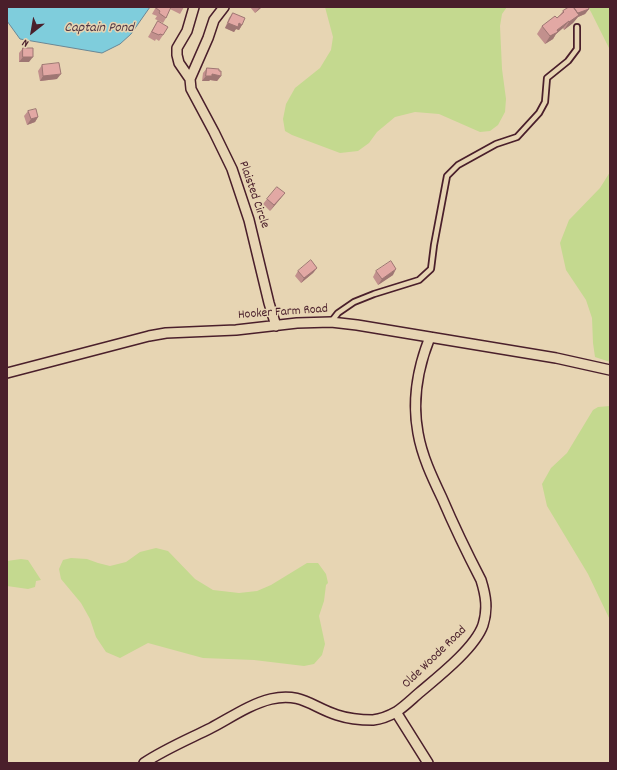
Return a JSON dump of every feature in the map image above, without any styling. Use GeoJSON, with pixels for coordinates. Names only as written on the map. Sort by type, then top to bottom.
{"type":"FeatureCollection","features":[{"type":"Feature","properties":{"kind":"street","name":"Plaisted Circle"},"geometry":{"type":"LineString","coordinates":[[194,7],[187,31],[177,48],[177,56],[179,63],[190,79],[191,89],[232,169],[249,220],[276,326]]}},
{"type":"Feature","properties":{"kind":"street"},"geometry":{"type":"LineString","coordinates":[[190,79],[208,38],[214,20],[224,7]]}},
{"type":"Feature","properties":{"kind":"street","name":"Hooker Farm Road"},"geometry":{"type":"LineString","coordinates":[[7,373],[149,336],[331,322],[556,358],[610,370]]}},
{"type":"Feature","properties":{"kind":"street","name":"Olde Woode Road"},"geometry":{"type":"LineString","coordinates":[[144,763],[247,709],[271,699],[288,697],[305,700],[336,715],[353,719],[379,719],[396,712],[431,683],[474,641],[483,626],[486,609],[486,600],[481,580],[434,481],[418,432],[416,414],[418,380],[430,337]]}},
{"type":"Feature","properties":{"kind":"street"},"geometry":{"type":"LineString","coordinates":[[396,712],[428,763]]}},
{"type":"Feature","properties":{"kind":"lane"},"geometry":{"type":"LineString","coordinates":[[331,322],[338,313],[354,302],[419,280],[431,269],[447,176],[464,161],[496,144],[517,137],[539,113],[545,102],[546,78],[568,61],[577,49],[577,27]]}},
{"type":"Feature","properties":{"kind":"green space"},"geometry":{"type":"Polygon","coordinates":[[[325,7],[507,7],[502,14],[500,26],[502,69],[506,99],[505,112],[498,125],[490,131],[480,132],[439,114],[415,112],[395,117],[377,132],[369,143],[358,151],[340,153],[285,131],[283,119],[286,104],[295,88],[320,68],[331,50],[333,37],[325,7]]]}},
{"type":"Feature","properties":{"kind":"green space"},"geometry":{"type":"Polygon","coordinates":[[[588,7],[610,7],[610,50],[591,12],[588,7]]]}},
{"type":"Feature","properties":{"kind":"green space"},"geometry":{"type":"Polygon","coordinates":[[[610,172],[610,362],[595,357],[592,318],[586,300],[566,270],[560,243],[569,220],[600,188],[610,172]]]}},
{"type":"Feature","properties":{"kind":"green space"},"geometry":{"type":"Polygon","coordinates":[[[610,406],[610,620],[588,574],[547,506],[542,484],[551,468],[567,453],[593,410],[598,407],[610,406]]]}},
{"type":"Feature","properties":{"kind":"green space"},"geometry":{"type":"Polygon","coordinates":[[[156,548],[168,551],[195,579],[213,590],[239,593],[257,591],[271,585],[307,563],[318,563],[326,574],[328,583],[326,585],[324,601],[319,616],[325,644],[322,655],[314,664],[304,666],[254,660],[203,658],[148,643],[120,658],[106,652],[96,637],[90,619],[81,603],[61,579],[59,569],[63,560],[71,558],[87,559],[110,566],[126,562],[140,552],[156,548]]]}},
{"type":"Feature","properties":{"kind":"green space"},"geometry":{"type":"Polygon","coordinates":[[[21,559],[28,560],[41,580],[36,581],[35,587],[28,589],[7,586],[7,561],[21,559]]]}},
{"type":"Feature","properties":{"kind":"water","name":"Captain Pond"},"geometry":{"type":"Polygon","coordinates":[[[7,7],[150,7],[131,34],[120,44],[102,53],[20,39],[7,21],[7,7]]]}},
{"type":"Feature","properties":{"kind":"building"},"geometry":{"type":"Polygon","coordinates":[[[171,7],[166,18],[159,13],[160,11],[156,8],[171,7]]]}},
{"type":"Feature","properties":{"kind":"building"},"geometry":{"type":"Polygon","coordinates":[[[569,7],[573,7],[579,15],[557,30],[558,32],[550,36],[542,26],[555,16],[557,18],[569,7]]]}},
{"type":"Feature","properties":{"kind":"building"},"geometry":{"type":"Polygon","coordinates":[[[574,7],[588,7],[589,9],[578,13],[574,7]]]}},
{"type":"Feature","properties":{"kind":"building"},"geometry":{"type":"Polygon","coordinates":[[[233,13],[245,18],[242,25],[239,23],[238,27],[228,23],[233,13]]]}},
{"type":"Feature","properties":{"kind":"building"},"geometry":{"type":"Polygon","coordinates":[[[158,21],[168,27],[163,35],[152,32],[158,21]]]}},
{"type":"Feature","properties":{"kind":"building"},"geometry":{"type":"Polygon","coordinates":[[[23,48],[33,48],[33,57],[23,57],[23,48]]]}},
{"type":"Feature","properties":{"kind":"building"},"geometry":{"type":"Polygon","coordinates":[[[59,63],[61,74],[43,76],[42,65],[59,63]]]}},
{"type":"Feature","properties":{"kind":"building"},"geometry":{"type":"Polygon","coordinates":[[[207,68],[219,69],[219,71],[221,71],[221,76],[212,74],[212,76],[206,76],[207,68]]]}},
{"type":"Feature","properties":{"kind":"building"},"geometry":{"type":"Polygon","coordinates":[[[36,109],[38,117],[31,119],[28,111],[36,109]]]}},
{"type":"Feature","properties":{"kind":"building"},"geometry":{"type":"Polygon","coordinates":[[[277,187],[285,193],[274,205],[267,199],[277,187]]]}},
{"type":"Feature","properties":{"kind":"building"},"geometry":{"type":"Polygon","coordinates":[[[311,260],[317,268],[304,278],[298,271],[311,260]]]}},
{"type":"Feature","properties":{"kind":"building"},"geometry":{"type":"Polygon","coordinates":[[[391,261],[396,269],[382,279],[376,271],[391,261]]]}}]}
